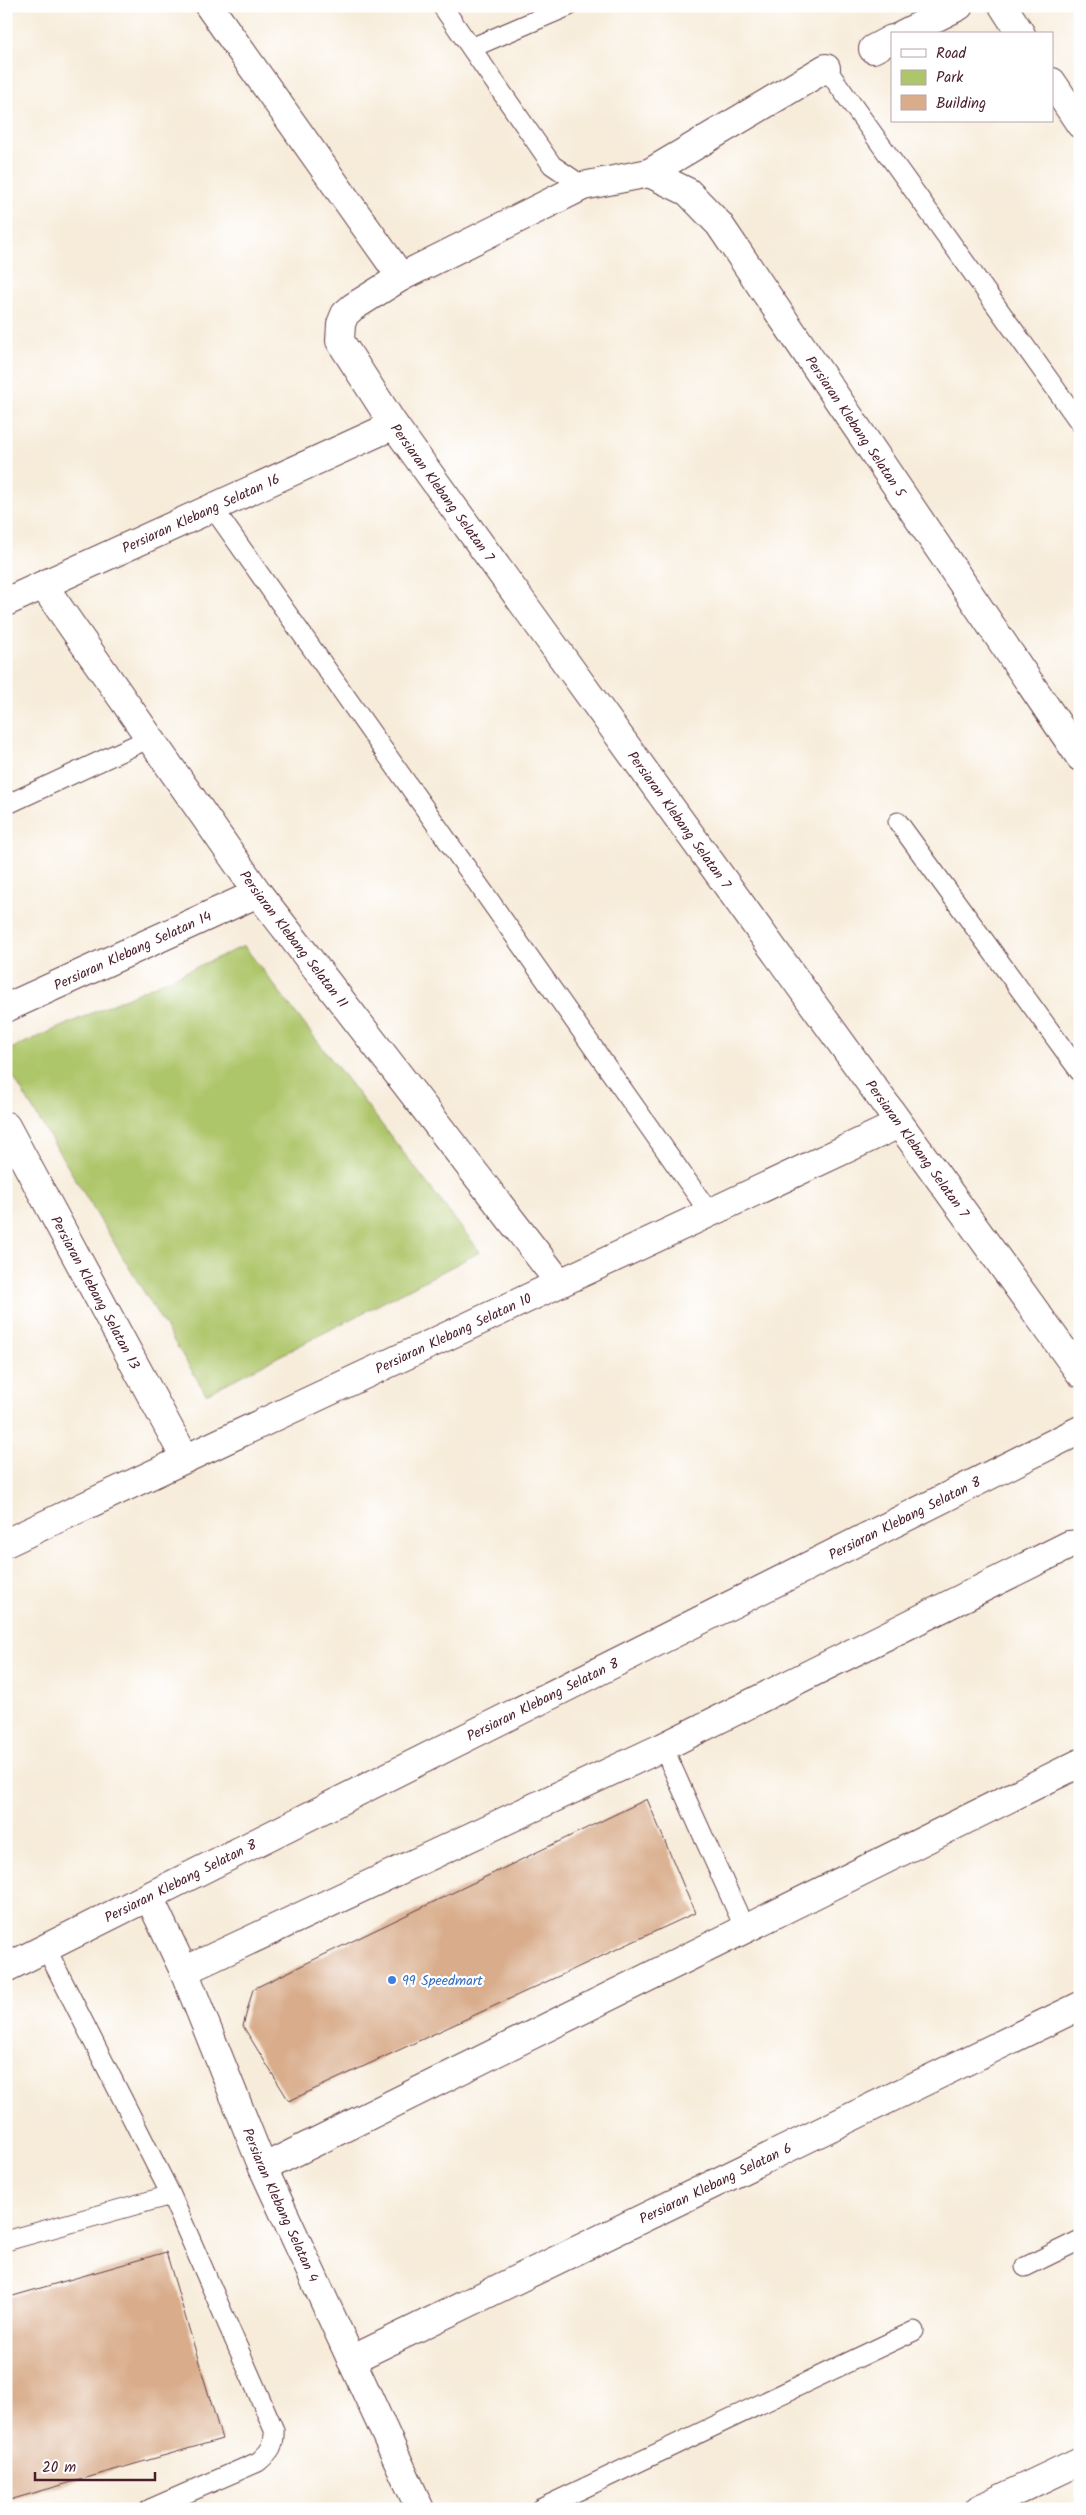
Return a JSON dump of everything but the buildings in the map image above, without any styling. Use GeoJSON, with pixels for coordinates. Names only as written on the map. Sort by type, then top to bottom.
{"type":"FeatureCollection","features":[{"type":"Feature","properties":{"kind":"street"},"geometry":{"type":"LineString","coordinates":[[208,6],[401,277]]}},
{"type":"Feature","properties":{"kind":"street"},"geometry":{"type":"LineString","coordinates":[[907,32],[959,6]]}},
{"type":"Feature","properties":{"kind":"street"},"geometry":{"type":"LineString","coordinates":[[1003,6],[1020,32]]}},
{"type":"Feature","properties":{"kind":"street"},"geometry":{"type":"LineString","coordinates":[[583,186],[649,172],[826,68]]}},
{"type":"Feature","properties":{"kind":"street"},"geometry":{"type":"LineString","coordinates":[[1054,85],[1080,124]]}},
{"type":"Feature","properties":{"kind":"street","name":"Persiaran Klebang Selatan 5"},"geometry":{"type":"LineString","coordinates":[[649,172],[688,192],[719,224],[1080,757]]}},
{"type":"Feature","properties":{"kind":"street","name":"Persiaran Klebang Selatan 7"},"geometry":{"type":"LineString","coordinates":[[583,186],[401,277],[353,307],[345,314],[341,324],[340,341],[394,425],[1080,1373]]}},
{"type":"Feature","properties":{"kind":"street","name":"Persiaran Klebang Selatan 16"},"geometry":{"type":"LineString","coordinates":[[6,602],[394,425]]}},
{"type":"Feature","properties":{"kind":"street","name":"Persiaran Klebang Selatan 11"},"geometry":{"type":"LineString","coordinates":[[43,585],[258,894],[560,1282]]}},
{"type":"Feature","properties":{"kind":"street","name":"Persiaran Klebang Selatan 14"},"geometry":{"type":"LineString","coordinates":[[6,1008],[258,894]]}},
{"type":"Feature","properties":{"kind":"street","name":"Persiaran Klebang Selatan 10"},"geometry":{"type":"LineString","coordinates":[[6,1543],[899,1124]]}},
{"type":"Feature","properties":{"kind":"street","name":"Persiaran Klebang Selatan 13"},"geometry":{"type":"LineString","coordinates":[[6,1126],[185,1458]]}},
{"type":"Feature","properties":{"kind":"street","name":"Persiaran Klebang Selatan 8"},"geometry":{"type":"LineString","coordinates":[[6,1967],[1080,1430]]}},
{"type":"Feature","properties":{"kind":"street"},"geometry":{"type":"LineString","coordinates":[[184,1972],[663,1748],[1069,1545],[1080,1544]]}},
{"type":"Feature","properties":{"kind":"street"},"geometry":{"type":"LineString","coordinates":[[263,2168],[1080,1763]]}},
{"type":"Feature","properties":{"kind":"street","name":"Persiaran Klebang Selatan 4"},"geometry":{"type":"LineString","coordinates":[[149,1897],[184,1972],[263,2168],[420,2509]]}},
{"type":"Feature","properties":{"kind":"street","name":"Persiaran Klebang Selatan 6"},"geometry":{"type":"LineString","coordinates":[[351,2360],[1080,2006]]}},
{"type":"Feature","properties":{"kind":"street"},"geometry":{"type":"LineString","coordinates":[[979,2509],[1080,2461]]}},
{"type":"Feature","properties":{"kind":"lane"},"geometry":{"type":"LineString","coordinates":[[442,6],[552,165],[583,186]]}},
{"type":"Feature","properties":{"kind":"lane"},"geometry":{"type":"LineString","coordinates":[[471,48],[569,6]]}},
{"type":"Feature","properties":{"kind":"lane"},"geometry":{"type":"LineString","coordinates":[[826,68],[1080,423]]}},
{"type":"Feature","properties":{"kind":"lane"},"geometry":{"type":"LineString","coordinates":[[213,508],[709,1212]]}},
{"type":"Feature","properties":{"kind":"lane"},"geometry":{"type":"LineString","coordinates":[[6,805],[150,738]]}},
{"type":"Feature","properties":{"kind":"lane"},"geometry":{"type":"LineString","coordinates":[[898,822],[1080,1072]]}},
{"type":"Feature","properties":{"kind":"lane"},"geometry":{"type":"LineString","coordinates":[[663,1748],[745,1929]]}},
{"type":"Feature","properties":{"kind":"lane"},"geometry":{"type":"LineString","coordinates":[[46,1948],[171,2195],[274,2430],[275,2442],[269,2453],[258,2462],[150,2509]]}},
{"type":"Feature","properties":{"kind":"lane"},"geometry":{"type":"LineString","coordinates":[[6,2241],[171,2195]]}},
{"type":"Feature","properties":{"kind":"lane"},"geometry":{"type":"LineString","coordinates":[[1025,2267],[1080,2240]]}},
{"type":"Feature","properties":{"kind":"lane"},"geometry":{"type":"LineString","coordinates":[[540,2509],[914,2331]]}},
{"type":"Feature","properties":{"kind":"green space"},"geometry":{"type":"Polygon","coordinates":[[[244,946],[480,1252],[206,1394],[6,1065],[6,1051],[244,946]]]}},
{"type":"Feature","properties":{"kind":"place","name":"99 Speedmart"},"geometry":{"type":"Point","coordinates":[392,1980]}}]}
